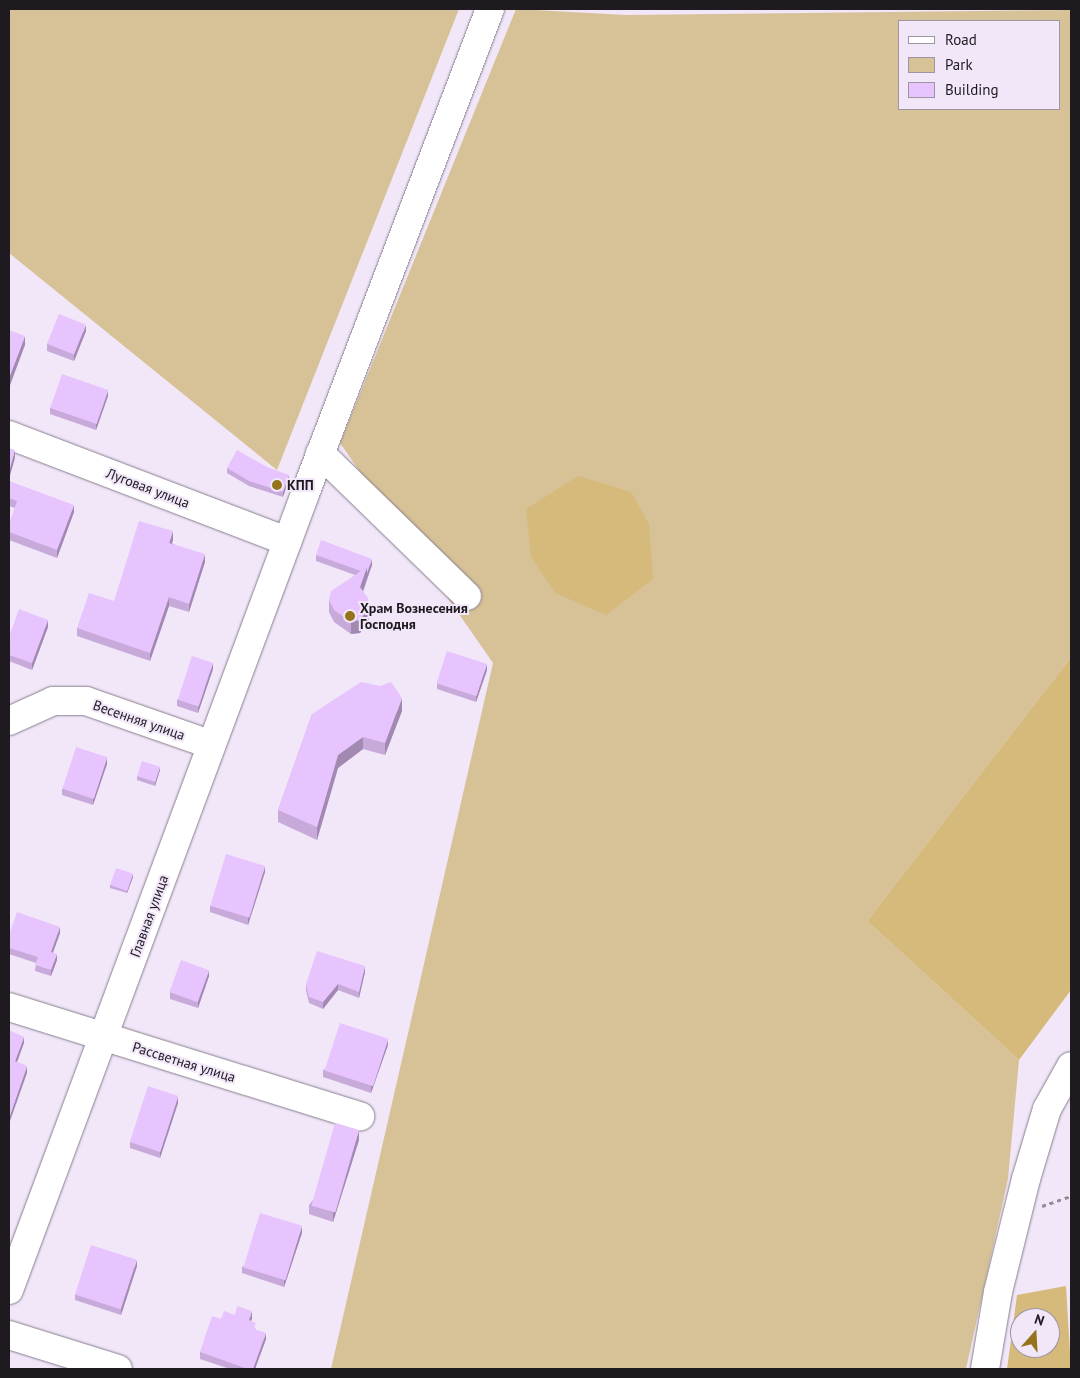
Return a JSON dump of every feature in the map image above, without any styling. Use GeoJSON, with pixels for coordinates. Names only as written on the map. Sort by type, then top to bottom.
{"type":"FeatureCollection","features":[{"type":"Feature","properties":{"kind":"street","name":"Главная улица"},"geometry":{"type":"LineString","coordinates":[[9,1290],[105,1038],[320,453],[490,9]]}},
{"type":"Feature","properties":{"kind":"street","name":"Луговая улица"},"geometry":{"type":"LineString","coordinates":[[9,435],[287,541]]}},
{"type":"Feature","properties":{"kind":"street"},"geometry":{"type":"LineString","coordinates":[[320,453],[467,596]]}},
{"type":"Feature","properties":{"kind":"street","name":"Весенняя улица"},"geometry":{"type":"LineString","coordinates":[[9,721],[53,701],[86,701],[212,745]]}},
{"type":"Feature","properties":{"kind":"street","name":"Рассветная улица"},"geometry":{"type":"LineString","coordinates":[[9,1007],[360,1116]]}},
{"type":"Feature","properties":{"kind":"street"},"geometry":{"type":"LineString","coordinates":[[985,1369],[998,1292],[1026,1179],[1047,1109],[1071,1066]]}},
{"type":"Feature","properties":{"kind":"street"},"geometry":{"type":"LineString","coordinates":[[9,1334],[118,1369]]}},
{"type":"Feature","properties":{"kind":"green space"},"geometry":{"type":"Polygon","coordinates":[[[9,9],[459,9],[277,470],[9,253],[9,9]]]}},
{"type":"Feature","properties":{"kind":"green space"},"geometry":{"type":"Polygon","coordinates":[[[516,9],[626,15],[1071,10],[1071,657],[867,921],[1019,1060],[1008,1179],[966,1369],[331,1369],[493,663],[340,443],[516,9]]]}},
{"type":"Feature","properties":{"kind":"shaded area"},"geometry":{"type":"Polygon","coordinates":[[[578,476],[631,492],[649,524],[653,579],[606,615],[555,593],[531,557],[526,509],[578,476]]]}},
{"type":"Feature","properties":{"kind":"shaded area"},"geometry":{"type":"Polygon","coordinates":[[[1071,657],[1071,990],[1019,1060],[867,921],[1071,657]]]}},
{"type":"Feature","properties":{"kind":"shaded area"},"geometry":{"type":"Polygon","coordinates":[[[1066,1286],[1071,1369],[1007,1369],[1010,1347],[1010,1358],[1060,1358],[1060,1308],[1015,1308],[1017,1295],[1066,1286]]]}},
{"type":"Feature","properties":{"kind":"building"},"geometry":{"type":"Polygon","coordinates":[[[59,314],[86,325],[74,355],[47,344],[59,314]]]}},
{"type":"Feature","properties":{"kind":"building"},"geometry":{"type":"Polygon","coordinates":[[[9,330],[25,336],[9,378],[9,330]]]}},
{"type":"Feature","properties":{"kind":"building"},"geometry":{"type":"Polygon","coordinates":[[[62,374],[108,390],[97,424],[50,408],[62,374]]]}},
{"type":"Feature","properties":{"kind":"building"},"geometry":{"type":"Polygon","coordinates":[[[9,448],[15,450],[9,471],[9,448]]]}},
{"type":"Feature","properties":{"kind":"building"},"geometry":{"type":"Polygon","coordinates":[[[237,450],[267,467],[289,475],[283,492],[249,481],[227,468],[237,450]]]}},
{"type":"Feature","properties":{"kind":"building"},"geometry":{"type":"Polygon","coordinates":[[[9,481],[74,505],[57,550],[9,532],[9,525],[17,501],[9,498],[9,481]]]}},
{"type":"Feature","properties":{"kind":"building"},"geometry":{"type":"Polygon","coordinates":[[[139,521],[173,531],[169,543],[205,554],[189,604],[169,597],[150,653],[77,628],[89,593],[114,601],[139,521]]]}},
{"type":"Feature","properties":{"kind":"building"},"geometry":{"type":"Polygon","coordinates":[[[321,540],[372,559],[367,573],[367,567],[361,571],[316,555],[321,540]]]}},
{"type":"Feature","properties":{"kind":"building"},"geometry":{"type":"Polygon","coordinates":[[[367,567],[360,587],[368,598],[369,608],[360,620],[351,622],[334,610],[329,600],[331,591],[367,567]]]}},
{"type":"Feature","properties":{"kind":"building"},"geometry":{"type":"Polygon","coordinates":[[[19,609],[48,620],[32,663],[9,655],[9,637],[19,609]]]}},
{"type":"Feature","properties":{"kind":"building"},"geometry":{"type":"Polygon","coordinates":[[[447,651],[487,664],[476,696],[436,683],[447,651]]]}},
{"type":"Feature","properties":{"kind":"building"},"geometry":{"type":"Polygon","coordinates":[[[192,656],[213,663],[199,707],[178,700],[192,656]]]}},
{"type":"Feature","properties":{"kind":"building"},"geometry":{"type":"Polygon","coordinates":[[[361,682],[380,686],[391,682],[402,698],[385,743],[363,737],[338,755],[317,827],[278,810],[312,714],[361,682]]]}},
{"type":"Feature","properties":{"kind":"building"},"geometry":{"type":"Polygon","coordinates":[[[76,747],[107,757],[94,799],[62,789],[76,747]]]}},
{"type":"Feature","properties":{"kind":"building"},"geometry":{"type":"Polygon","coordinates":[[[142,761],[160,767],[155,782],[137,776],[142,761]]]}},
{"type":"Feature","properties":{"kind":"building"},"geometry":{"type":"Polygon","coordinates":[[[226,854],[265,866],[249,918],[210,906],[226,854]]]}},
{"type":"Feature","properties":{"kind":"building"},"geometry":{"type":"Polygon","coordinates":[[[116,868],[133,874],[127,891],[110,885],[116,868]]]}},
{"type":"Feature","properties":{"kind":"building"},"geometry":{"type":"Polygon","coordinates":[[[17,912],[60,927],[51,952],[57,954],[51,970],[35,965],[38,957],[9,948],[9,935],[17,912]]]}},
{"type":"Feature","properties":{"kind":"building"},"geometry":{"type":"Polygon","coordinates":[[[317,951],[365,966],[359,992],[338,984],[323,1002],[309,997],[306,984],[317,951]]]}},
{"type":"Feature","properties":{"kind":"building"},"geometry":{"type":"Polygon","coordinates":[[[181,960],[209,970],[198,1002],[169,992],[181,960]]]}},
{"type":"Feature","properties":{"kind":"building"},"geometry":{"type":"Polygon","coordinates":[[[340,1023],[389,1039],[373,1086],[325,1071],[340,1023]]]}},
{"type":"Feature","properties":{"kind":"building"},"geometry":{"type":"Polygon","coordinates":[[[9,1030],[24,1037],[15,1061],[27,1066],[9,1118],[9,1030]]]}},
{"type":"Feature","properties":{"kind":"building"},"geometry":{"type":"Polygon","coordinates":[[[148,1086],[178,1096],[160,1152],[130,1142],[148,1086]]]}},
{"type":"Feature","properties":{"kind":"building"},"geometry":{"type":"Polygon","coordinates":[[[335,1123],[359,1130],[335,1213],[311,1206],[335,1123]]]}},
{"type":"Feature","properties":{"kind":"building"},"geometry":{"type":"Polygon","coordinates":[[[260,1213],[302,1226],[285,1280],[243,1268],[260,1213]]]}},
{"type":"Feature","properties":{"kind":"building"},"geometry":{"type":"Polygon","coordinates":[[[91,1245],[137,1260],[121,1309],[75,1294],[91,1245]]]}},
{"type":"Feature","properties":{"kind":"building"},"geometry":{"type":"Polygon","coordinates":[[[237,1306],[252,1311],[249,1320],[256,1323],[254,1329],[266,1333],[253,1369],[248,1369],[200,1352],[212,1316],[221,1319],[224,1311],[235,1315],[237,1306]]]}},
{"type":"Feature","properties":{"kind":"place","name":"КПП"},"geometry":{"type":"Point","coordinates":[277,485]}},
{"type":"Feature","properties":{"kind":"place","name":"Храм Вознесения Господня"},"geometry":{"type":"Point","coordinates":[350,616]}}]}
